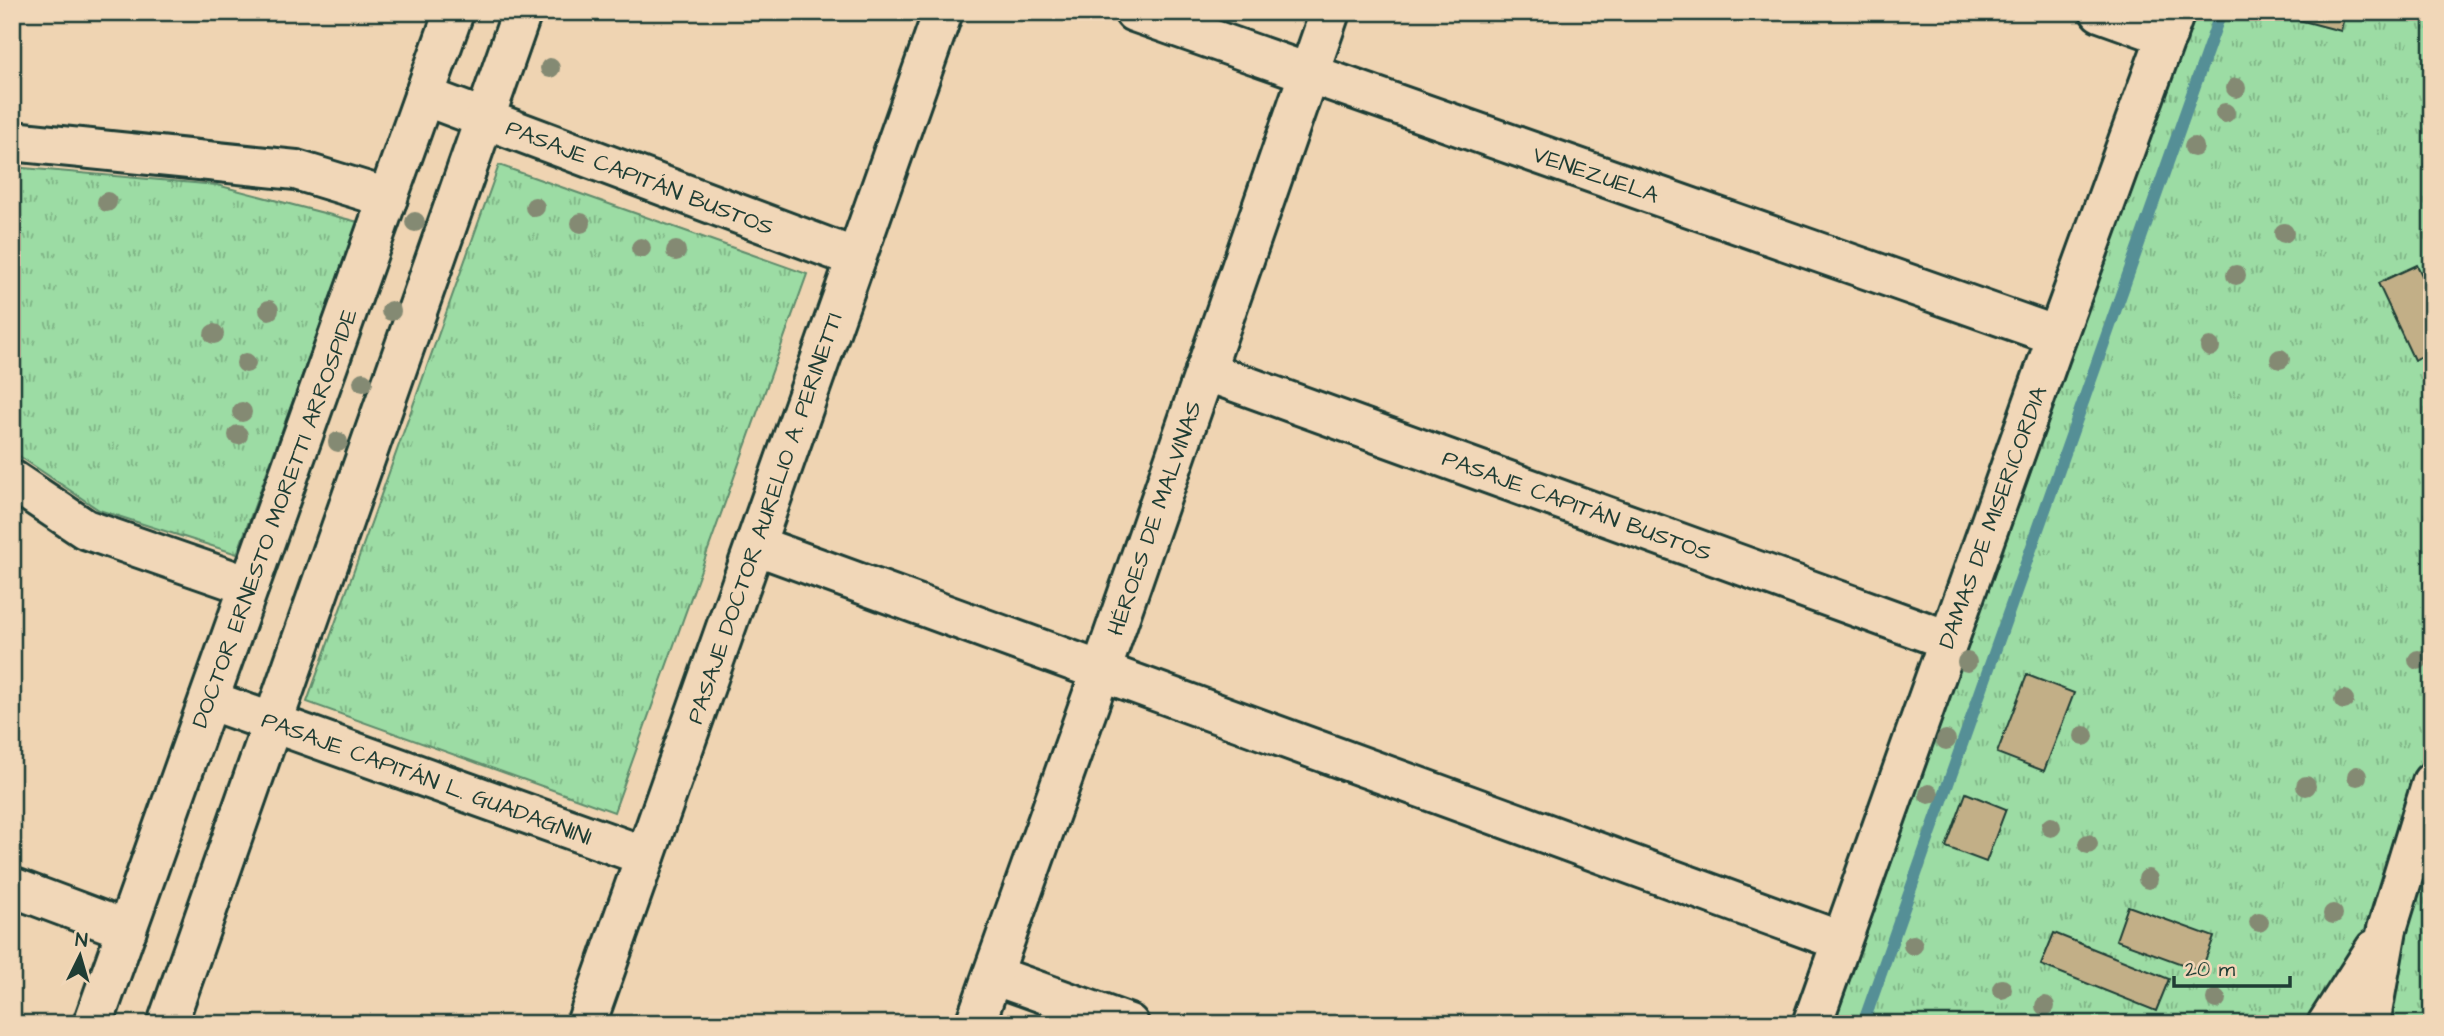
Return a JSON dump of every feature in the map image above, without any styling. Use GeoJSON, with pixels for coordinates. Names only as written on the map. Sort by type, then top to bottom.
{"type":"FeatureCollection","features":[{"type":"Feature","properties":{"kind":"street","name":"DOCTOR ERNESTO MORETTI ARROSPIDE"},"geometry":{"type":"LineString","coordinates":[[93,1024],[454,12]]}},
{"type":"Feature","properties":{"kind":"street"},"geometry":{"type":"LineString","coordinates":[[167,1024],[522,12]]}},
{"type":"Feature","properties":{"kind":"street","name":"PASAJE DOCTOR AURELIO A. PERINETTI"},"geometry":{"type":"LineString","coordinates":[[586,1024],[943,12]]}},
{"type":"Feature","properties":{"kind":"street","name":"VENEZUELA"},"geometry":{"type":"LineString","coordinates":[[1134,12],[2057,336]]}},
{"type":"Feature","properties":{"kind":"street","name":"HÉROES DE MALVINAS"},"geometry":{"type":"LineString","coordinates":[[975,1024],[1330,12]]}},
{"type":"Feature","properties":{"kind":"street"},"geometry":{"type":"LineString","coordinates":[[2100,12],[2171,24]]}},
{"type":"Feature","properties":{"kind":"street","name":"DAMAS DE MISERICORDIA"},"geometry":{"type":"LineString","coordinates":[[1812,1024],[2171,24]]}},
{"type":"Feature","properties":{"kind":"street","name":"PASAJE CAPITÁN BUSTOS"},"geometry":{"type":"LineString","coordinates":[[424,96],[856,258]]}},
{"type":"Feature","properties":{"kind":"street"},"geometry":{"type":"LineString","coordinates":[[12,141],[296,170],[388,198]]}},
{"type":"Feature","properties":{"kind":"street","name":"PASAJE CAPITÁN BUSTOS"},"geometry":{"type":"LineString","coordinates":[[1205,371],[1948,640]]}},
{"type":"Feature","properties":{"kind":"street"},"geometry":{"type":"LineString","coordinates":[[12,480],[85,529],[249,586]]}},
{"type":"Feature","properties":{"kind":"street"},"geometry":{"type":"LineString","coordinates":[[755,545],[1842,941]]}},
{"type":"Feature","properties":{"kind":"street","name":"PASAJE CAPITÁN L. GUADAGNINI"},"geometry":{"type":"LineString","coordinates":[[209,700],[645,856]]}},
{"type":"Feature","properties":{"kind":"street"},"geometry":{"type":"LineString","coordinates":[[2370,1024],[2387,929],[2432,782]]}},
{"type":"Feature","properties":{"kind":"street"},"geometry":{"type":"LineString","coordinates":[[12,887],[127,930]]}},
{"type":"Feature","properties":{"kind":"street"},"geometry":{"type":"LineString","coordinates":[[2327,1024],[2387,929]]}},
{"type":"Feature","properties":{"kind":"street"},"geometry":{"type":"LineString","coordinates":[[993,975],[1129,1024]]}},
{"type":"Feature","properties":{"kind":"green space"},"geometry":{"type":"Polygon","coordinates":[[[2194,12],[2432,12],[2432,1024],[1834,1024],[2194,12]]]}},
{"type":"Feature","properties":{"kind":"green space"},"geometry":{"type":"Polygon","coordinates":[[[499,165],[807,274],[614,812],[307,702],[499,165]]]}},
{"type":"Feature","properties":{"kind":"green space"},"geometry":{"type":"Polygon","coordinates":[[[12,167],[217,185],[358,222],[237,554],[99,510],[12,451],[12,167]]]}},
{"type":"Feature","properties":{"kind":"building"},"geometry":{"type":"Polygon","coordinates":[[[2269,12],[2345,12],[2341,31],[2269,12]]]}},
{"type":"Feature","properties":{"kind":"building"},"geometry":{"type":"Polygon","coordinates":[[[2417,265],[2432,296],[2432,352],[2414,360],[2378,283],[2417,265]]]}},
{"type":"Feature","properties":{"kind":"building"},"geometry":{"type":"Polygon","coordinates":[[[2027,675],[2074,693],[2044,771],[1997,753],[2027,675]]]}},
{"type":"Feature","properties":{"kind":"building"},"geometry":{"type":"Polygon","coordinates":[[[1966,793],[2006,809],[1986,862],[1946,847],[1966,793]]]}},
{"type":"Feature","properties":{"kind":"building"},"geometry":{"type":"Polygon","coordinates":[[[2128,906],[2214,937],[2201,971],[2116,940],[2128,906]]]}},
{"type":"Feature","properties":{"kind":"building"},"geometry":{"type":"Polygon","coordinates":[[[2054,933],[2169,979],[2156,1011],[2041,965],[2054,933]]]}},
{"type":"Feature","properties":{"kind":"waterway"},"geometry":{"type":"LineString","coordinates":[[1863,1024],[2221,12]]}}]}
